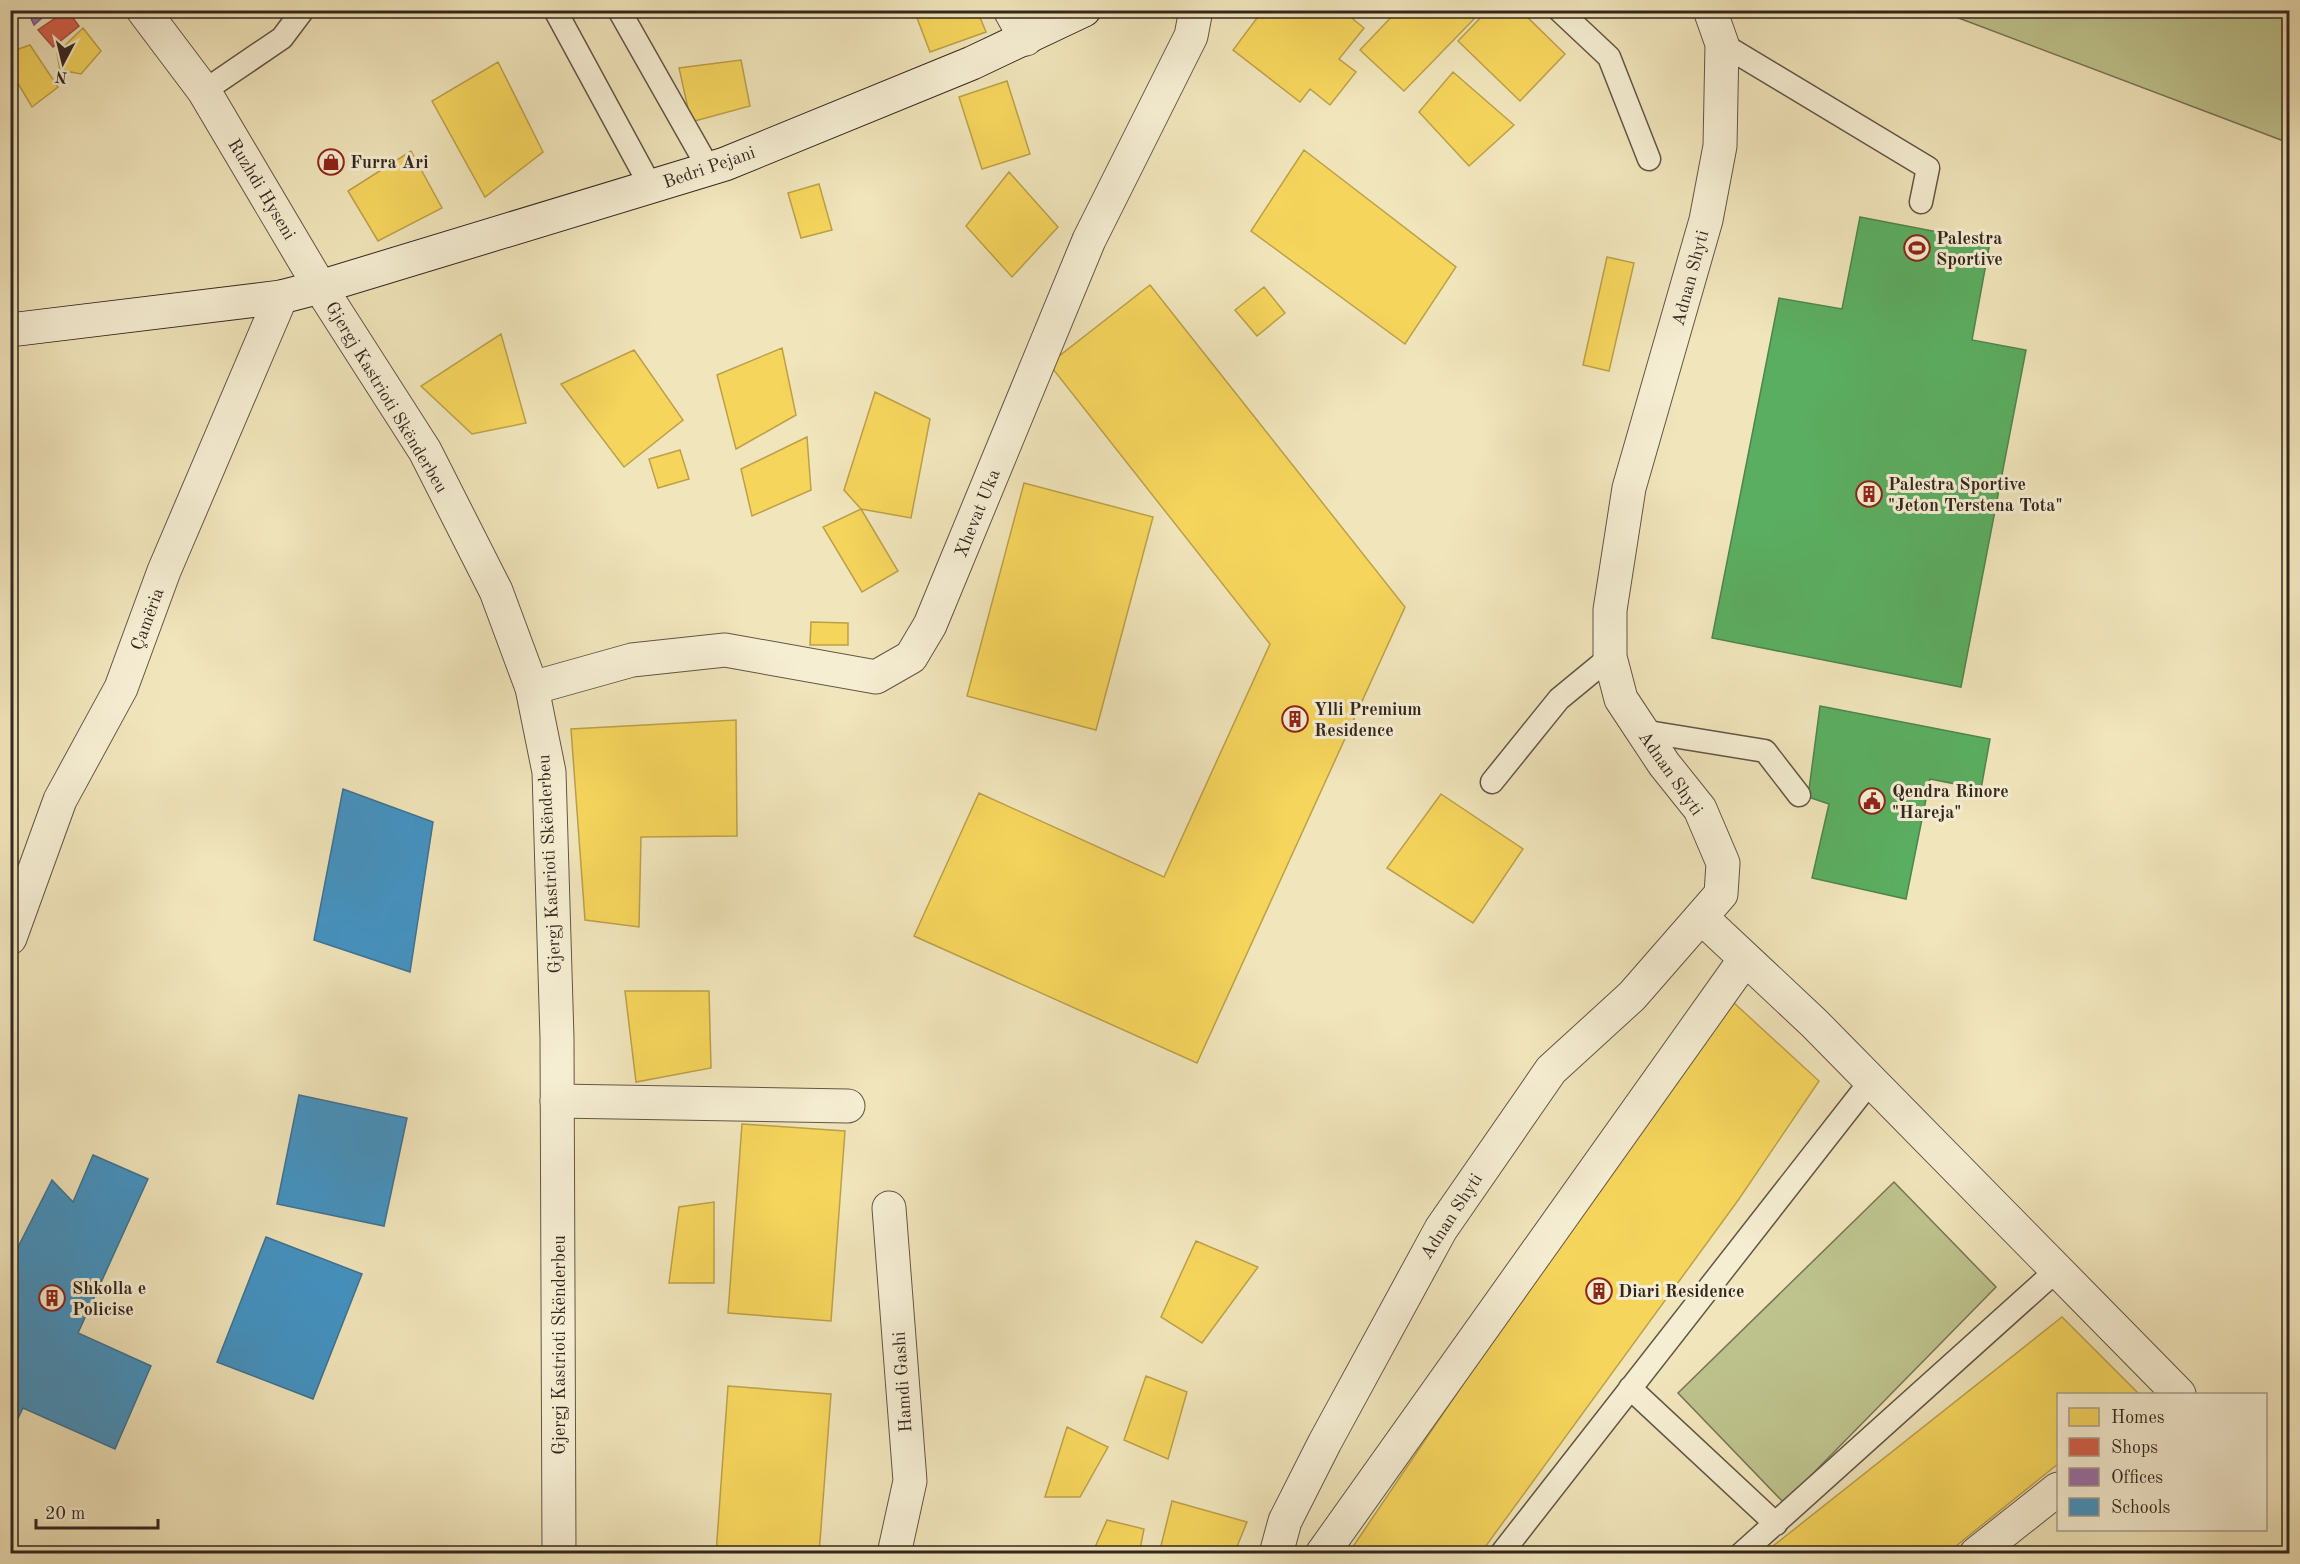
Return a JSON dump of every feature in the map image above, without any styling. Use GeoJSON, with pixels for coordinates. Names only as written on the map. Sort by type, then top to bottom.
{"type":"FeatureCollection","features":[{"type":"Feature","properties":{"kind":"street","name":"Ruzhdi Hyseni"},"geometry":{"type":"LineString","coordinates":[[143,10],[204,91],[321,287]]}},
{"type":"Feature","properties":{"kind":"street"},"geometry":{"type":"LineString","coordinates":[[1011,10],[1026,39]]}},
{"type":"Feature","properties":{"kind":"street","name":"Bedri Pejani"},"geometry":{"type":"LineString","coordinates":[[321,287],[709,169],[852,113],[1026,39],[1084,10]]}},
{"type":"Feature","properties":{"kind":"street","name":"Xhevat Uka"},"geometry":{"type":"LineString","coordinates":[[532,688],[632,660],[725,650],[876,677],[911,657],[930,625],[1089,240],[1191,36],[1196,10]]}},
{"type":"Feature","properties":{"kind":"street","name":"Adnan Shyti"},"geometry":{"type":"LineString","coordinates":[[1276,1554],[1285,1521],[1325,1442],[1392,1314],[1447,1220],[1551,1070],[1632,996],[1721,894],[1723,862],[1700,809],[1621,699],[1610,657],[1610,610],[1629,488],[1703,231],[1720,146],[1722,44],[1710,10]]}},
{"type":"Feature","properties":{"kind":"street"},"geometry":{"type":"LineString","coordinates":[[10,330],[281,297],[321,287]]}},
{"type":"Feature","properties":{"kind":"street","name":"Gjergj Kastrioti Skënderbeu"},"geometry":{"type":"LineString","coordinates":[[321,287],[425,451],[496,591],[532,688],[549,772],[557,1101],[559,1554]]}},
{"type":"Feature","properties":{"kind":"street","name":"Çamëria"},"geometry":{"type":"LineString","coordinates":[[10,938],[60,800],[121,688],[164,571],[281,297]]}},
{"type":"Feature","properties":{"kind":"street"},"geometry":{"type":"LineString","coordinates":[[1701,917],[1814,1023],[2058,1269],[2177,1393]]}},
{"type":"Feature","properties":{"kind":"street"},"geometry":{"type":"LineString","coordinates":[[1322,1554],[1745,959]]}},
{"type":"Feature","properties":{"kind":"street"},"geometry":{"type":"LineString","coordinates":[[557,1101],[848,1106]]}},
{"type":"Feature","properties":{"kind":"street","name":"Hamdi Gashi"},"geometry":{"type":"LineString","coordinates":[[889,1208],[910,1481],[894,1554]]}},
{"type":"Feature","properties":{"kind":"street"},"geometry":{"type":"LineString","coordinates":[[1976,1554],[2057,1490]]}},
{"type":"Feature","properties":{"kind":"lane"},"geometry":{"type":"LineString","coordinates":[[204,91],[282,38],[303,10]]}},
{"type":"Feature","properties":{"kind":"lane"},"geometry":{"type":"LineString","coordinates":[[555,10],[651,187]]}},
{"type":"Feature","properties":{"kind":"lane"},"geometry":{"type":"LineString","coordinates":[[620,10],[709,169]]}},
{"type":"Feature","properties":{"kind":"lane"},"geometry":{"type":"LineString","coordinates":[[1559,10],[1609,57],[1649,159]]}},
{"type":"Feature","properties":{"kind":"lane"},"geometry":{"type":"LineString","coordinates":[[1722,44],[1928,168],[1921,202]]}},
{"type":"Feature","properties":{"kind":"lane"},"geometry":{"type":"LineString","coordinates":[[1492,782],[1558,699],[1610,657]]}},
{"type":"Feature","properties":{"kind":"lane"},"geometry":{"type":"LineString","coordinates":[[1642,731],[1765,750],[1799,795]]}},
{"type":"Feature","properties":{"kind":"lane"},"geometry":{"type":"LineString","coordinates":[[1501,1554],[1870,1082]]}},
{"type":"Feature","properties":{"kind":"lane"},"geometry":{"type":"LineString","coordinates":[[1741,1554],[2058,1269]]}},
{"type":"Feature","properties":{"kind":"lane"},"geometry":{"type":"LineString","coordinates":[[1630,1388],[1776,1524]]}},
{"type":"Feature","properties":{"kind":"green space"},"geometry":{"type":"Polygon","coordinates":[[[1940,11],[2289,11],[2289,143],[1940,11]]]}},
{"type":"Feature","properties":{"kind":"green space"},"geometry":{"type":"Polygon","coordinates":[[[1894,1182],[1996,1287],[1784,1503],[1678,1393],[1894,1182]]]}},
{"type":"Feature","properties":{"kind":"building: Homes"},"geometry":{"type":"Polygon","coordinates":[[[914,10],[977,10],[986,32],[930,52],[914,10]]]}},
{"type":"Feature","properties":{"kind":"building: Homes"},"geometry":{"type":"Polygon","coordinates":[[[1263,10],[1342,10],[1364,28],[1339,59],[1356,72],[1330,105],[1310,89],[1300,102],[1233,50],[1263,10]]]}},
{"type":"Feature","properties":{"kind":"building: Homes"},"geometry":{"type":"Polygon","coordinates":[[[1398,10],[1466,10],[1474,19],[1404,91],[1360,50],[1398,10]]]}},
{"type":"Feature","properties":{"kind":"building: Homes"},"geometry":{"type":"Polygon","coordinates":[[[1488,10],[1520,10],[1565,54],[1520,101],[1458,41],[1488,10]]]}},
{"type":"Feature","properties":{"kind":"building: Homes"},"geometry":{"type":"Polygon","coordinates":[[[10,16],[18,25],[10,31],[10,16]]]}},
{"type":"Feature","properties":{"kind":"building: Homes"},"geometry":{"type":"Polygon","coordinates":[[[83,28],[101,51],[81,74],[60,70],[57,53],[83,28]]]}},
{"type":"Feature","properties":{"kind":"building: Homes"},"geometry":{"type":"Polygon","coordinates":[[[30,45],[58,87],[32,107],[10,70],[10,52],[30,45]]]}},
{"type":"Feature","properties":{"kind":"building: Homes"},"geometry":{"type":"Polygon","coordinates":[[[741,60],[750,106],[691,122],[679,68],[741,60]]]}},
{"type":"Feature","properties":{"kind":"building: Homes"},"geometry":{"type":"Polygon","coordinates":[[[498,62],[543,152],[485,197],[432,101],[498,62]]]}},
{"type":"Feature","properties":{"kind":"building: Homes"},"geometry":{"type":"Polygon","coordinates":[[[1453,72],[1514,125],[1469,166],[1419,112],[1453,72]]]}},
{"type":"Feature","properties":{"kind":"building: Homes"},"geometry":{"type":"Polygon","coordinates":[[[1007,81],[1030,154],[982,169],[959,97],[1007,81]]]}},
{"type":"Feature","properties":{"kind":"building: Homes"},"geometry":{"type":"Polygon","coordinates":[[[1304,150],[1456,267],[1405,344],[1251,231],[1304,150]]]}},
{"type":"Feature","properties":{"kind":"building: Homes"},"geometry":{"type":"Polygon","coordinates":[[[411,151],[442,208],[378,241],[348,191],[411,151]]]}},
{"type":"Feature","properties":{"kind":"building: Homes"},"geometry":{"type":"Polygon","coordinates":[[[1009,172],[1058,227],[1012,277],[966,226],[1009,172]]]}},
{"type":"Feature","properties":{"kind":"building: Homes"},"geometry":{"type":"Polygon","coordinates":[[[819,184],[832,230],[801,238],[788,193],[819,184]]]}},
{"type":"Feature","properties":{"kind":"building: Homes"},"geometry":{"type":"Polygon","coordinates":[[[1607,257],[1634,263],[1609,371],[1583,365],[1607,257]]]}},
{"type":"Feature","properties":{"kind":"building: Homes","name":"Ylli Premium Residence"},"geometry":{"type":"Polygon","coordinates":[[[1150,285],[1405,607],[1197,1063],[914,936],[979,793],[1164,877],[1270,644],[1049,364],[1150,285]]]}},
{"type":"Feature","properties":{"kind":"building: Homes"},"geometry":{"type":"Polygon","coordinates":[[[1264,287],[1285,313],[1257,336],[1235,310],[1264,287]]]}},
{"type":"Feature","properties":{"kind":"building: Homes"},"geometry":{"type":"Polygon","coordinates":[[[501,334],[526,423],[472,434],[421,386],[501,334]]]}},
{"type":"Feature","properties":{"kind":"building: Homes"},"geometry":{"type":"Polygon","coordinates":[[[782,348],[796,415],[736,449],[717,375],[782,348]]]}},
{"type":"Feature","properties":{"kind":"building: Homes"},"geometry":{"type":"Polygon","coordinates":[[[634,350],[683,420],[624,467],[561,384],[634,350]]]}},
{"type":"Feature","properties":{"kind":"building: Homes"},"geometry":{"type":"Polygon","coordinates":[[[875,392],[930,419],[911,518],[861,509],[844,490],[875,392]]]}},
{"type":"Feature","properties":{"kind":"building: Homes"},"geometry":{"type":"Polygon","coordinates":[[[807,437],[811,490],[752,516],[741,469],[807,437]]]}},
{"type":"Feature","properties":{"kind":"building: Homes"},"geometry":{"type":"Polygon","coordinates":[[[680,450],[689,479],[658,488],[649,459],[680,450]]]}},
{"type":"Feature","properties":{"kind":"building: Homes"},"geometry":{"type":"Polygon","coordinates":[[[1024,483],[1153,517],[1096,730],[967,696],[1024,483]]]}},
{"type":"Feature","properties":{"kind":"building: Homes"},"geometry":{"type":"Polygon","coordinates":[[[861,509],[898,571],[862,592],[823,527],[861,509]]]}},
{"type":"Feature","properties":{"kind":"building: Homes"},"geometry":{"type":"Polygon","coordinates":[[[811,622],[848,623],[848,645],[810,645],[811,622]]]}},
{"type":"Feature","properties":{"kind":"building: Homes"},"geometry":{"type":"Polygon","coordinates":[[[736,720],[737,836],[641,837],[639,927],[585,920],[571,729],[736,720]]]}},
{"type":"Feature","properties":{"kind":"building: Homes"},"geometry":{"type":"Polygon","coordinates":[[[1441,794],[1523,849],[1473,923],[1387,868],[1441,794]]]}},
{"type":"Feature","properties":{"kind":"building: Homes"},"geometry":{"type":"Polygon","coordinates":[[[625,991],[709,991],[711,1068],[636,1082],[625,991]]]}},
{"type":"Feature","properties":{"kind":"building: Homes","name":"Diari Residence"},"geometry":{"type":"Polygon","coordinates":[[[1733,1002],[1819,1081],[1739,1199],[1480,1554],[1348,1554],[1585,1204],[1733,1002]]]}},
{"type":"Feature","properties":{"kind":"building: Homes"},"geometry":{"type":"Polygon","coordinates":[[[742,1124],[845,1131],[831,1321],[728,1313],[742,1124]]]}},
{"type":"Feature","properties":{"kind":"building: Homes"},"geometry":{"type":"Polygon","coordinates":[[[714,1202],[714,1283],[669,1283],[679,1207],[714,1202]]]}},
{"type":"Feature","properties":{"kind":"building: Homes"},"geometry":{"type":"Polygon","coordinates":[[[1196,1241],[1258,1267],[1202,1343],[1161,1317],[1196,1241]]]}},
{"type":"Feature","properties":{"kind":"building: Homes"},"geometry":{"type":"Polygon","coordinates":[[[2062,1317],[2138,1393],[2057,1393],[2057,1465],[1946,1554],[1763,1554],[2062,1317]]]}},
{"type":"Feature","properties":{"kind":"building: Homes"},"geometry":{"type":"Polygon","coordinates":[[[1146,1376],[1187,1392],[1168,1459],[1124,1440],[1146,1376]]]}},
{"type":"Feature","properties":{"kind":"building: Homes"},"geometry":{"type":"Polygon","coordinates":[[[728,1386],[831,1394],[819,1554],[716,1554],[728,1386]]]}},
{"type":"Feature","properties":{"kind":"building: Homes"},"geometry":{"type":"Polygon","coordinates":[[[1067,1427],[1108,1447],[1080,1497],[1045,1497],[1067,1427]]]}},
{"type":"Feature","properties":{"kind":"building: Homes"},"geometry":{"type":"Polygon","coordinates":[[[1172,1501],[1247,1522],[1234,1554],[1159,1554],[1172,1501]]]}},
{"type":"Feature","properties":{"kind":"building: Homes"},"geometry":{"type":"Polygon","coordinates":[[[1107,1520],[1144,1529],[1139,1554],[1092,1554],[1107,1520]]]}},
{"type":"Feature","properties":{"kind":"building: Shops"},"geometry":{"type":"Polygon","coordinates":[[[67,10],[79,26],[53,47],[38,30],[67,10]]]}},
{"type":"Feature","properties":{"kind":"building: Offices"},"geometry":{"type":"Polygon","coordinates":[[[27,10],[51,10],[34,25],[27,10]]]}},
{"type":"Feature","properties":{"kind":"building: Schools"},"geometry":{"type":"Polygon","coordinates":[[[343,789],[433,822],[410,972],[314,940],[343,789]]]}},
{"type":"Feature","properties":{"kind":"building: Schools"},"geometry":{"type":"Polygon","coordinates":[[[299,1095],[407,1118],[384,1226],[277,1204],[299,1095]]]}},
{"type":"Feature","properties":{"kind":"building: Schools","name":"Shkolla e Policise"},"geometry":{"type":"Polygon","coordinates":[[[93,1155],[148,1179],[78,1333],[151,1366],[115,1449],[23,1408],[10,1435],[10,1263],[52,1180],[73,1202],[93,1155]]]}},
{"type":"Feature","properties":{"kind":"building: Schools"},"geometry":{"type":"Polygon","coordinates":[[[266,1237],[362,1274],[313,1399],[217,1362],[266,1237]]]}},
{"type":"Feature","properties":{"kind":"building: Public","name":"Palestra Sportive \"Jeton Terstena Tota\""},"geometry":{"type":"Polygon","coordinates":[[[1860,217],[1990,242],[1972,340],[2026,350],[1961,687],[1712,638],[1779,298],[1842,309],[1860,217]]]}},
{"type":"Feature","properties":{"kind":"building: Public","name":"Qendra Rinore \"Hareja\""},"geometry":{"type":"Polygon","coordinates":[[[1820,706],[1990,739],[1981,789],[1930,779],[1906,899],[1812,878],[1829,804],[1808,797],[1820,706]]]}},
{"type":"Feature","properties":{"kind":"place","name":"Furra Ari"},"geometry":{"type":"Point","coordinates":[331,162]}},
{"type":"Feature","properties":{"kind":"place","name":"Palestra Sportive"},"geometry":{"type":"Point","coordinates":[1917,248]}},
{"type":"Feature","properties":{"kind":"place","name":"Palestra Sportive \"Jeton Terstena Tota\""},"geometry":{"type":"Point","coordinates":[1869,494]}},
{"type":"Feature","properties":{"kind":"place","name":"Ylli Premium Residence"},"geometry":{"type":"Point","coordinates":[1295,719]}},
{"type":"Feature","properties":{"kind":"place","name":"Qendra Rinore \"Hareja\""},"geometry":{"type":"Point","coordinates":[1872,801]}},
{"type":"Feature","properties":{"kind":"place","name":"Diari Residence"},"geometry":{"type":"Point","coordinates":[1599,1291]}},
{"type":"Feature","properties":{"kind":"place","name":"Shkolla e Policise"},"geometry":{"type":"Point","coordinates":[52,1298]}}]}
